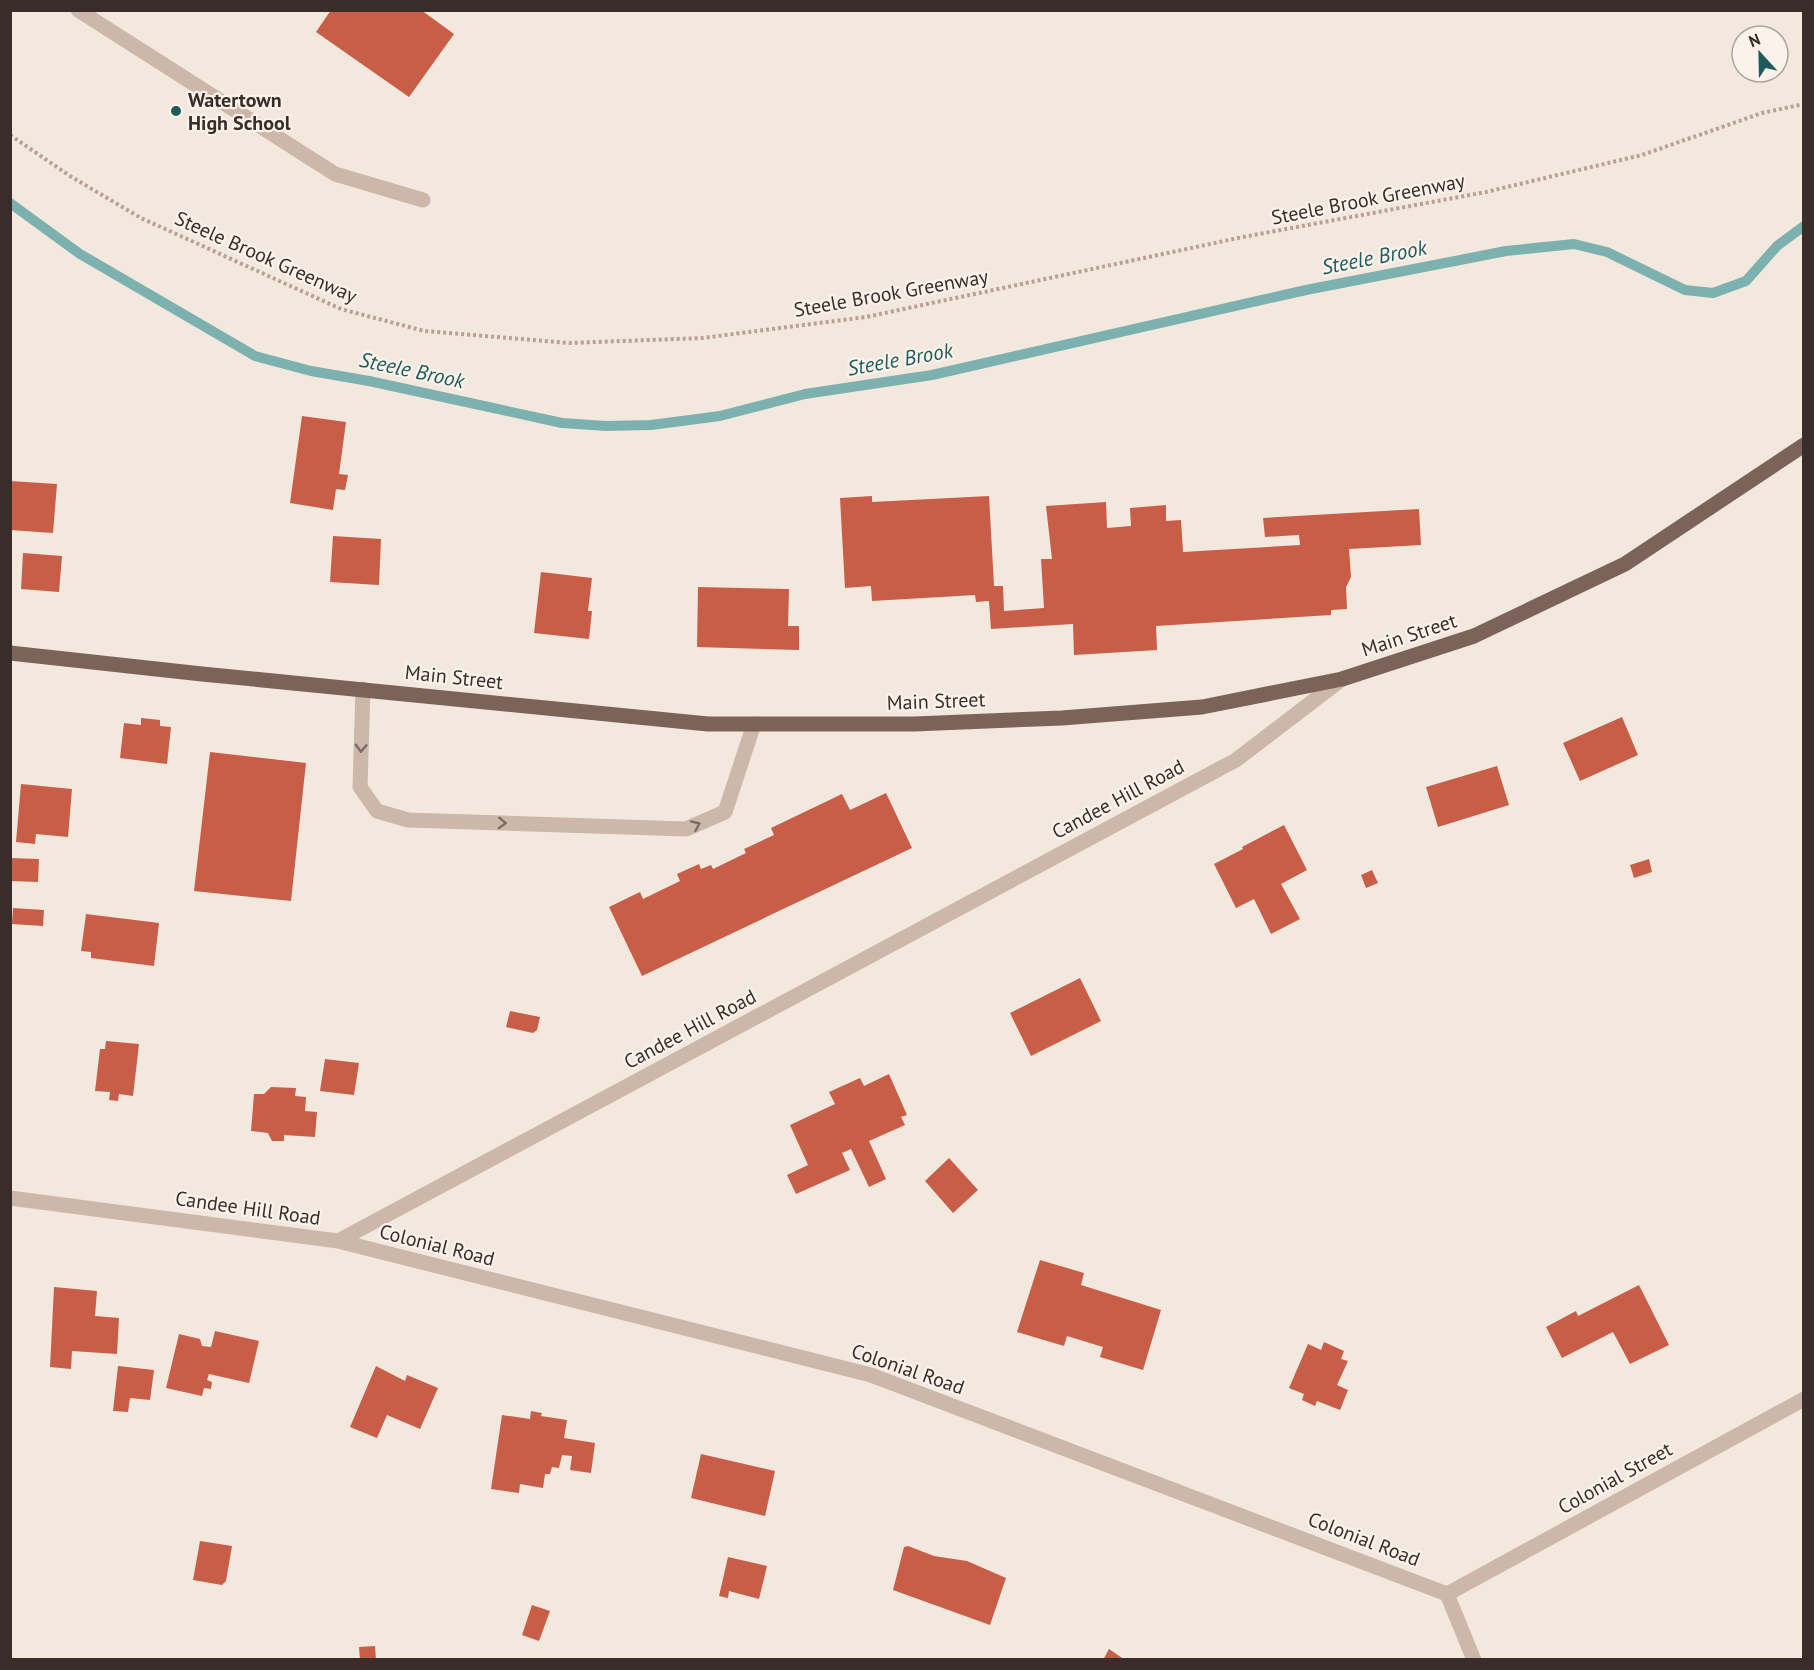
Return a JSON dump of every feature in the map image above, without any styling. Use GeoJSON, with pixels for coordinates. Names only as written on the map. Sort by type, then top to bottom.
{"type":"FeatureCollection","features":[{"type":"Feature","properties":{"kind":"main road","name":"Main Street"},"geometry":{"type":"LineString","coordinates":[[10,653],[708,724],[914,724],[1062,718],[1202,707],[1342,679],[1474,636],[1625,564],[1803,445]]}},
{"type":"Feature","properties":{"kind":"street"},"geometry":{"type":"LineString","coordinates":[[78,10],[335,174],[423,200]]}},
{"type":"Feature","properties":{"kind":"street","name":"Candee Hill Road"},"geometry":{"type":"LineString","coordinates":[[10,1198],[338,1241],[1236,760],[1342,679]]}},
{"type":"Feature","properties":{"kind":"street"},"geometry":{"type":"LineString","coordinates":[[363,689],[360,787],[377,811],[408,820],[686,829],[725,812],[754,724]]}},
{"type":"Feature","properties":{"kind":"street","name":"Colonial Road"},"geometry":{"type":"LineString","coordinates":[[338,1241],[871,1375],[1447,1594]]}},
{"type":"Feature","properties":{"kind":"street","name":"Colonial Street"},"geometry":{"type":"LineString","coordinates":[[1447,1594],[1803,1399]]}},
{"type":"Feature","properties":{"kind":"street"},"geometry":{"type":"LineString","coordinates":[[1447,1594],[1474,1659]]}},
{"type":"Feature","properties":{"kind":"path","name":"Steele Brook Greenway"},"geometry":{"type":"LineString","coordinates":[[10,135],[70,176],[141,218],[341,309],[424,331],[569,343],[702,338],[866,317],[1243,237],[1486,192],[1642,156],[1762,113],[1803,104]]}},
{"type":"Feature","properties":{"kind":"building"},"geometry":{"type":"Polygon","coordinates":[[[331,10],[421,10],[454,34],[409,97],[316,32],[331,10]]]}},
{"type":"Feature","properties":{"kind":"building"},"geometry":{"type":"Polygon","coordinates":[[[302,416],[346,422],[339,474],[348,475],[345,490],[336,489],[333,510],[290,503],[302,416]]]}},
{"type":"Feature","properties":{"kind":"building"},"geometry":{"type":"Polygon","coordinates":[[[10,481],[57,484],[53,533],[10,530],[10,481]]]}},
{"type":"Feature","properties":{"kind":"building"},"geometry":{"type":"Polygon","coordinates":[[[872,496],[872,502],[989,496],[994,586],[1003,586],[1004,611],[1044,608],[1041,559],[1052,559],[1046,506],[1106,502],[1107,528],[1131,526],[1130,508],[1166,505],[1166,521],[1181,520],[1183,552],[1300,545],[1299,535],[1265,537],[1263,518],[1419,509],[1421,545],[1349,549],[1351,577],[1346,587],[1347,609],[1331,610],[1331,615],[1156,626],[1157,650],[1074,655],[1073,624],[991,629],[989,601],[976,602],[975,595],[872,601],[871,586],[845,588],[840,498],[872,496]]]}},
{"type":"Feature","properties":{"kind":"building"},"geometry":{"type":"Polygon","coordinates":[[[333,536],[381,539],[379,585],[330,582],[333,536]]]}},
{"type":"Feature","properties":{"kind":"building"},"geometry":{"type":"Polygon","coordinates":[[[23,553],[62,556],[59,592],[21,589],[23,553]]]}},
{"type":"Feature","properties":{"kind":"building"},"geometry":{"type":"Polygon","coordinates":[[[541,572],[592,578],[588,611],[592,611],[589,639],[534,633],[541,572]]]}},
{"type":"Feature","properties":{"kind":"building"},"geometry":{"type":"Polygon","coordinates":[[[698,587],[789,589],[788,626],[799,626],[799,650],[697,647],[698,587]]]}},
{"type":"Feature","properties":{"kind":"building"},"geometry":{"type":"Polygon","coordinates":[[[1622,717],[1638,755],[1580,781],[1563,743],[1622,717]]]}},
{"type":"Feature","properties":{"kind":"building"},"geometry":{"type":"Polygon","coordinates":[[[141,718],[160,720],[160,726],[171,727],[167,764],[120,758],[124,723],[141,725],[141,718]]]}},
{"type":"Feature","properties":{"kind":"building"},"geometry":{"type":"Polygon","coordinates":[[[210,752],[306,763],[291,901],[194,891],[210,752]]]}},
{"type":"Feature","properties":{"kind":"building"},"geometry":{"type":"Polygon","coordinates":[[[1497,766],[1509,805],[1438,827],[1426,787],[1497,766]]]}},
{"type":"Feature","properties":{"kind":"building"},"geometry":{"type":"Polygon","coordinates":[[[21,784],[72,789],[68,837],[36,834],[35,844],[16,842],[21,784]]]}},
{"type":"Feature","properties":{"kind":"building"},"geometry":{"type":"Polygon","coordinates":[[[886,793],[912,848],[642,976],[609,907],[640,892],[643,899],[680,881],[677,874],[699,864],[701,869],[711,865],[713,869],[746,853],[744,849],[774,835],[771,828],[842,794],[850,810],[886,793]]]}},
{"type":"Feature","properties":{"kind":"building"},"geometry":{"type":"Polygon","coordinates":[[[1284,825],[1307,870],[1281,884],[1300,919],[1271,934],[1254,899],[1236,908],[1214,864],[1284,825]]]}},
{"type":"Feature","properties":{"kind":"building"},"geometry":{"type":"Polygon","coordinates":[[[10,858],[39,859],[38,882],[10,881],[10,858]]]}},
{"type":"Feature","properties":{"kind":"building"},"geometry":{"type":"Polygon","coordinates":[[[1649,859],[1652,872],[1634,878],[1630,865],[1649,859]]]}},
{"type":"Feature","properties":{"kind":"building"},"geometry":{"type":"Polygon","coordinates":[[[1372,870],[1378,883],[1366,888],[1361,875],[1372,870]]]}},
{"type":"Feature","properties":{"kind":"building"},"geometry":{"type":"Polygon","coordinates":[[[13,908],[44,910],[43,926],[12,924],[13,908]]]}},
{"type":"Feature","properties":{"kind":"building"},"geometry":{"type":"Polygon","coordinates":[[[86,914],[159,923],[154,966],[91,958],[91,952],[81,951],[86,914]]]}},
{"type":"Feature","properties":{"kind":"building"},"geometry":{"type":"Polygon","coordinates":[[[1080,978],[1101,1021],[1031,1056],[1010,1013],[1080,978]]]}},
{"type":"Feature","properties":{"kind":"building"},"geometry":{"type":"Polygon","coordinates":[[[510,1011],[540,1017],[537,1030],[533,1033],[506,1027],[510,1011]]]}},
{"type":"Feature","properties":{"kind":"building"},"geometry":{"type":"Polygon","coordinates":[[[106,1041],[139,1044],[133,1096],[119,1094],[118,1101],[109,1100],[110,1092],[95,1091],[100,1049],[105,1049],[106,1041]]]}},
{"type":"Feature","properties":{"kind":"building"},"geometry":{"type":"Polygon","coordinates":[[[325,1059],[359,1063],[354,1095],[320,1091],[325,1059]]]}},
{"type":"Feature","properties":{"kind":"building"},"geometry":{"type":"Polygon","coordinates":[[[889,1074],[907,1115],[901,1117],[905,1125],[869,1141],[886,1179],[869,1187],[851,1149],[842,1153],[850,1170],[796,1194],[787,1175],[808,1165],[790,1125],[835,1104],[829,1092],[860,1078],[864,1086],[889,1074]]]}},
{"type":"Feature","properties":{"kind":"building"},"geometry":{"type":"Polygon","coordinates":[[[271,1087],[296,1088],[295,1096],[306,1097],[305,1111],[317,1112],[315,1137],[284,1135],[284,1141],[272,1141],[268,1133],[251,1131],[254,1094],[264,1094],[271,1087]]]}},
{"type":"Feature","properties":{"kind":"building"},"geometry":{"type":"Polygon","coordinates":[[[949,1158],[978,1190],[953,1213],[925,1181],[949,1158]]]}},
{"type":"Feature","properties":{"kind":"building"},"geometry":{"type":"Polygon","coordinates":[[[1040,1260],[1084,1273],[1081,1285],[1161,1310],[1143,1370],[1100,1357],[1103,1347],[1067,1336],[1064,1346],[1017,1332],[1040,1260]]]}},
{"type":"Feature","properties":{"kind":"building"},"geometry":{"type":"Polygon","coordinates":[[[1639,1285],[1669,1345],[1630,1364],[1613,1332],[1562,1358],[1546,1327],[1576,1311],[1578,1316],[1639,1285]]]}},
{"type":"Feature","properties":{"kind":"building"},"geometry":{"type":"Polygon","coordinates":[[[54,1287],[97,1291],[95,1316],[119,1318],[117,1354],[72,1351],[71,1369],[50,1367],[54,1287]]]}},
{"type":"Feature","properties":{"kind":"building"},"geometry":{"type":"Polygon","coordinates":[[[215,1331],[259,1341],[249,1383],[209,1374],[207,1380],[212,1382],[211,1389],[204,1388],[202,1396],[166,1388],[179,1334],[200,1339],[202,1346],[211,1347],[215,1331]]]}},
{"type":"Feature","properties":{"kind":"building"},"geometry":{"type":"Polygon","coordinates":[[[1324,1342],[1344,1351],[1341,1359],[1348,1361],[1337,1385],[1348,1390],[1340,1410],[1317,1401],[1315,1406],[1302,1400],[1304,1394],[1289,1388],[1308,1344],[1321,1350],[1324,1342]]]}},
{"type":"Feature","properties":{"kind":"building"},"geometry":{"type":"Polygon","coordinates":[[[118,1366],[154,1370],[150,1400],[130,1398],[128,1412],[113,1411],[118,1366]]]}},
{"type":"Feature","properties":{"kind":"building"},"geometry":{"type":"Polygon","coordinates":[[[376,1366],[405,1381],[407,1375],[438,1388],[420,1429],[387,1415],[377,1438],[350,1427],[376,1366]]]}},
{"type":"Feature","properties":{"kind":"building"},"geometry":{"type":"Polygon","coordinates":[[[531,1411],[542,1413],[541,1416],[567,1420],[564,1438],[595,1443],[591,1473],[570,1470],[572,1456],[562,1455],[559,1468],[552,1467],[550,1474],[545,1474],[543,1488],[520,1484],[519,1493],[491,1489],[502,1415],[530,1419],[531,1411]]]}},
{"type":"Feature","properties":{"kind":"building"},"geometry":{"type":"Polygon","coordinates":[[[701,1454],[775,1471],[765,1516],[691,1498],[701,1454]]]}},
{"type":"Feature","properties":{"kind":"building"},"geometry":{"type":"Polygon","coordinates":[[[200,1541],[232,1546],[226,1581],[222,1585],[193,1580],[200,1541]]]}},
{"type":"Feature","properties":{"kind":"building"},"geometry":{"type":"Polygon","coordinates":[[[908,1546],[934,1556],[967,1561],[1006,1578],[990,1625],[893,1590],[904,1547],[908,1546]]]}},
{"type":"Feature","properties":{"kind":"building"},"geometry":{"type":"Polygon","coordinates":[[[728,1557],[767,1566],[759,1599],[729,1591],[728,1598],[719,1596],[728,1557]]]}},
{"type":"Feature","properties":{"kind":"building"},"geometry":{"type":"Polygon","coordinates":[[[532,1605],[550,1611],[539,1641],[522,1635],[532,1605]]]}},
{"type":"Feature","properties":{"kind":"building"},"geometry":{"type":"Polygon","coordinates":[[[375,1646],[376,1660],[360,1660],[359,1647],[375,1646]]]}},
{"type":"Feature","properties":{"kind":"building"},"geometry":{"type":"Polygon","coordinates":[[[1109,1649],[1125,1660],[1103,1660],[1109,1649]]]}},
{"type":"Feature","properties":{"kind":"waterway","name":"Steele Brook"},"geometry":{"type":"LineString","coordinates":[[10,203],[80,254],[255,356],[311,371],[369,381],[562,423],[606,426],[651,425],[720,416],[805,394],[932,375],[1306,290],[1506,251],[1574,244],[1607,252],[1685,290],[1713,293],[1746,281],[1777,246],[1804,226]]}},
{"type":"Feature","properties":{"kind":"place","name":"Watertown High School"},"geometry":{"type":"Point","coordinates":[176,111]}}]}
